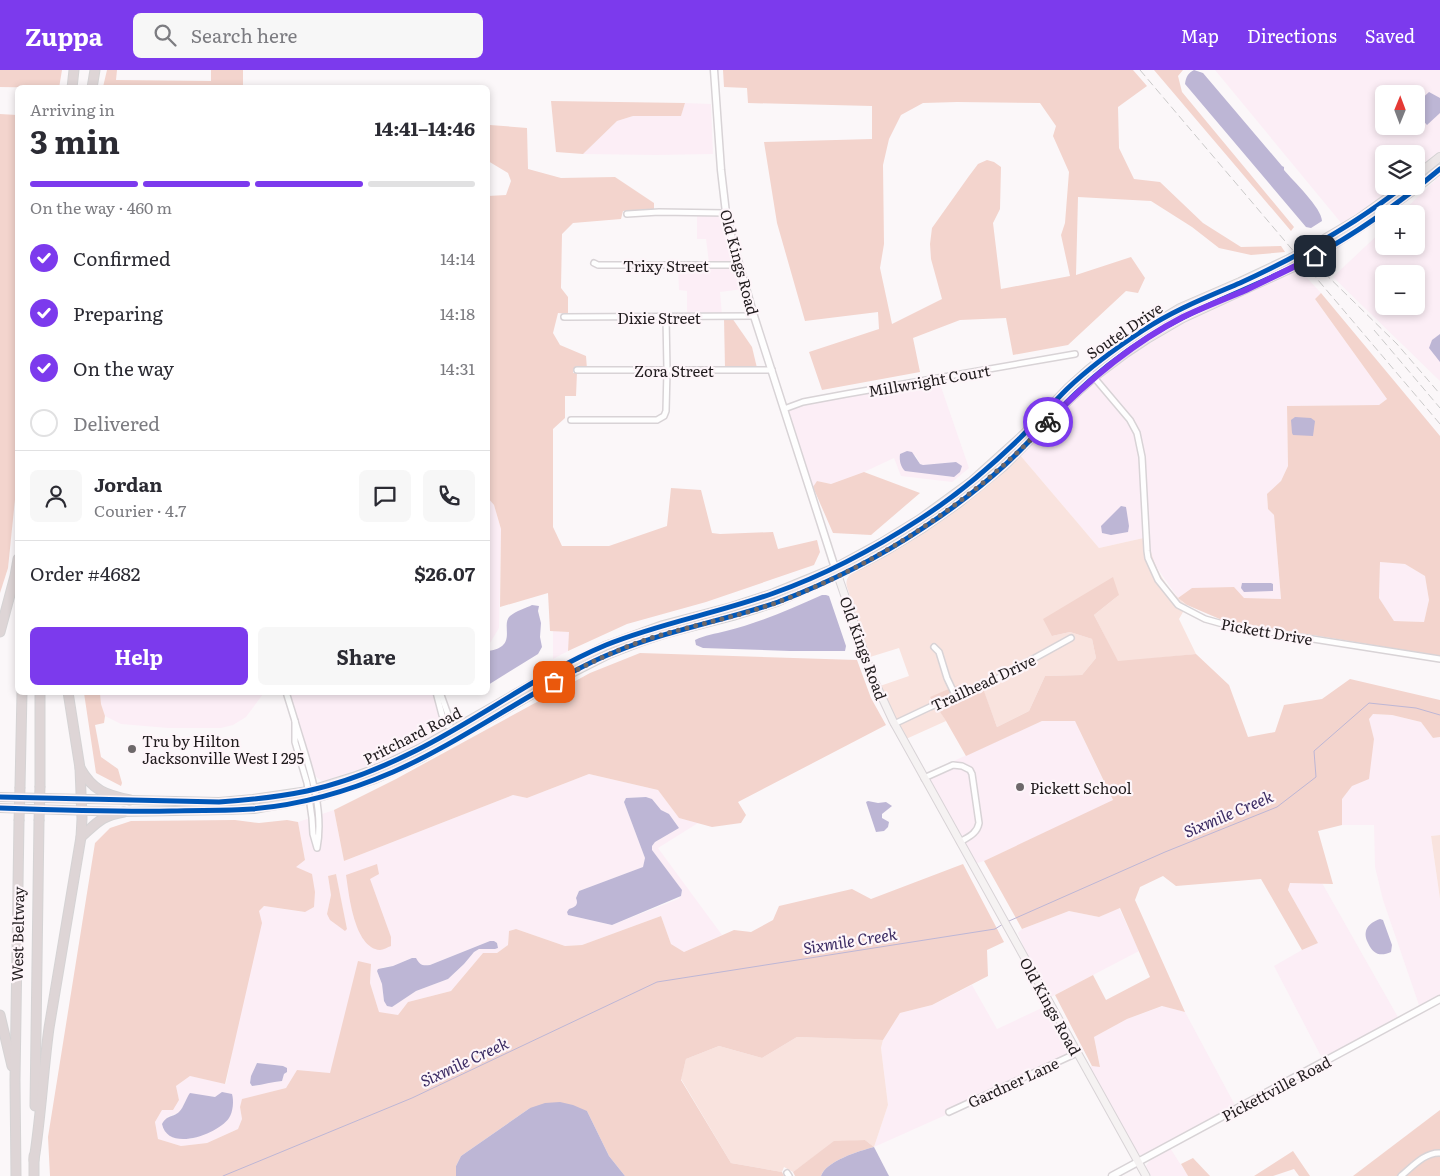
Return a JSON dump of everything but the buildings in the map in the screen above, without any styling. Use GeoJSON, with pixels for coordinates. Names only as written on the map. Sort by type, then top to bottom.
{"type":"FeatureCollection","features":[{"type":"Feature","properties":{"kind":"highway"},"geometry":{"type":"LineString","coordinates":[[72,85],[74,70]]}},
{"type":"Feature","properties":{"kind":"highway"},"geometry":{"type":"LineString","coordinates":[[92,85],[95,70]]}},
{"type":"Feature","properties":{"kind":"highway"},"geometry":{"type":"LineString","coordinates":[[0,632],[15,576]]}},
{"type":"Feature","properties":{"kind":"highway","name":"West Beltway"},"geometry":{"type":"LineString","coordinates":[[16,1176],[15,1080],[22,695]]}},
{"type":"Feature","properties":{"kind":"highway","name":"West Beltway"},"geometry":{"type":"LineString","coordinates":[[34,1176],[40,695]]}},
{"type":"Feature","properties":{"kind":"highway"},"geometry":{"type":"LineString","coordinates":[[34,1160],[39,1132],[45,1056],[81,837],[80,768],[68,695]]}},
{"type":"Feature","properties":{"kind":"highway"},"geometry":{"type":"LineString","coordinates":[[80,768],[85,777],[99,790],[108,795],[130,800]]}},
{"type":"Feature","properties":{"kind":"highway"},"geometry":{"type":"LineString","coordinates":[[81,837],[103,817],[124,812]]}},
{"type":"Feature","properties":{"kind":"highway"},"geometry":{"type":"LineString","coordinates":[[0,1015],[15,1080]]}},
{"type":"Feature","properties":{"kind":"main road"},"geometry":{"type":"LineString","coordinates":[[1425,169],[1440,157]]}},
{"type":"Feature","properties":{"kind":"main road","name":"Soutel Drive"},"geometry":{"type":"LineString","coordinates":[[837,571],[887,550],[924,528],[956,505],[1004,466],[1094,377],[1133,348],[1168,326],[1208,305],[1315,256],[1383,212],[1423,184],[1440,169]]}},
{"type":"Feature","properties":{"kind":"main road","name":"Soutel Drive"},"geometry":{"type":"LineString","coordinates":[[837,571],[920,519],[972,481],[1024,434],[1068,388],[1121,344],[1164,317],[1291,258],[1358,219],[1391,195]]}},
{"type":"Feature","properties":{"kind":"main road","name":"Old Kings Road"},"geometry":{"type":"LineString","coordinates":[[837,571],[873,678],[894,724],[1146,1176]]}},
{"type":"Feature","properties":{"kind":"main road","name":"Pritchard Road"},"geometry":{"type":"LineString","coordinates":[[0,797],[219,802],[312,794],[419,749],[550,674],[604,646],[663,625],[731,607],[837,571]]}},
{"type":"Feature","properties":{"kind":"main road","name":"Pritchard Road"},"geometry":{"type":"LineString","coordinates":[[0,808],[124,812],[254,809],[368,782],[421,758],[554,682],[609,654],[656,637],[777,602],[837,571]]}},
{"type":"Feature","properties":{"kind":"main road"},"geometry":{"type":"LineString","coordinates":[[393,772],[404,763],[448,739],[451,731]]}},
{"type":"Feature","properties":{"kind":"street","name":"Old Kings Road"},"geometry":{"type":"LineString","coordinates":[[714,70],[726,213],[738,265],[819,521],[837,571]]}},
{"type":"Feature","properties":{"kind":"street"},"geometry":{"type":"LineString","coordinates":[[627,214],[659,212],[726,213]]}},
{"type":"Feature","properties":{"kind":"street","name":"Trixy Street"},"geometry":{"type":"LineString","coordinates":[[594,263],[598,265],[738,265]]}},
{"type":"Feature","properties":{"kind":"street","name":"Dixie Street"},"geometry":{"type":"LineString","coordinates":[[564,317],[754,316]]}},
{"type":"Feature","properties":{"kind":"street"},"geometry":{"type":"LineString","coordinates":[[571,420],[657,420],[664,416],[666,411],[667,370],[666,317]]}},
{"type":"Feature","properties":{"kind":"street","name":"Millwright Court"},"geometry":{"type":"LineString","coordinates":[[784,409],[803,402],[1075,354]]}},
{"type":"Feature","properties":{"kind":"street","name":"Zora Street"},"geometry":{"type":"LineString","coordinates":[[577,370],[772,370]]}},
{"type":"Feature","properties":{"kind":"street","name":"Pickett Drive"},"geometry":{"type":"LineString","coordinates":[[1088,370],[1130,420],[1137,433],[1142,457],[1148,558],[1158,580],[1178,605],[1205,619],[1230,626],[1440,659]]}},
{"type":"Feature","properties":{"kind":"street","name":"Trailhead Drive"},"geometry":{"type":"LineString","coordinates":[[894,724],[993,681],[1071,638]]}},
{"type":"Feature","properties":{"kind":"street"},"geometry":{"type":"LineString","coordinates":[[934,646],[939,652],[947,678],[956,697]]}},
{"type":"Feature","properties":{"kind":"street"},"geometry":{"type":"LineString","coordinates":[[287,695],[314,781],[312,794],[313,834],[317,848],[320,834],[312,794]]}},
{"type":"Feature","properties":{"kind":"street"},"geometry":{"type":"LineString","coordinates":[[437,695],[442,715],[451,731]]}},
{"type":"Feature","properties":{"kind":"street"},"geometry":{"type":"LineString","coordinates":[[441,695],[450,720],[451,731]]}},
{"type":"Feature","properties":{"kind":"street"},"geometry":{"type":"LineString","coordinates":[[924,778],[953,765],[962,766],[970,770],[979,823],[978,830],[960,842]]}},
{"type":"Feature","properties":{"kind":"street","name":"Pickettville Road"},"geometry":{"type":"LineString","coordinates":[[1112,1176],[1440,999]]}},
{"type":"Feature","properties":{"kind":"street","name":"Gardner Lane"},"geometry":{"type":"LineString","coordinates":[[949,1112],[1077,1053]]}},
{"type":"Feature","properties":{"kind":"street"},"geometry":{"type":"LineString","coordinates":[[1401,1176],[1426,1156],[1433,1152],[1440,1153]]}},
{"type":"Feature","properties":{"kind":"shaded area"},"geometry":{"type":"Polygon","coordinates":[[[0,70],[62,70],[60,85],[0,87],[0,70]]]}},
{"type":"Feature","properties":{"kind":"shaded area"},"geometry":{"type":"Polygon","coordinates":[[[107,70],[117,70],[116,80],[211,81],[211,70],[243,70],[243,85],[103,85],[107,70]]]}},
{"type":"Feature","properties":{"kind":"shaded area"},"geometry":{"type":"Polygon","coordinates":[[[723,70],[1133,70],[1147,86],[1118,107],[1119,148],[1134,179],[1160,182],[1203,223],[1241,247],[1281,246],[1285,252],[1251,255],[1219,248],[1192,227],[1151,201],[1078,197],[1076,275],[1131,257],[1145,278],[1138,293],[1126,291],[1068,345],[1013,355],[1006,318],[960,320],[913,338],[920,372],[822,390],[809,352],[879,329],[878,312],[805,321],[777,223],[764,142],[872,139],[872,106],[748,103],[747,88],[724,87],[723,70]],[[923,103],[901,115],[889,139],[883,165],[884,244],[880,268],[892,324],[942,299],[931,259],[932,228],[978,164],[987,160],[1001,167],[1000,209],[993,223],[1001,289],[1070,276],[1061,235],[1065,223],[1069,172],[1053,136],[1056,126],[1040,103],[923,103]]]}},
{"type":"Feature","properties":{"kind":"shaded area"},"geometry":{"type":"Polygon","coordinates":[[[1154,70],[1183,70],[1178,76],[1182,92],[1294,227],[1291,231],[1154,70]]]}},
{"type":"Feature","properties":{"kind":"shaded area"},"geometry":{"type":"Polygon","coordinates":[[[1194,70],[1203,73],[1284,167],[1284,170],[1317,209],[1322,221],[1311,228],[1306,227],[1185,84],[1188,75],[1194,70]]]}},
{"type":"Feature","properties":{"kind":"shaded area"},"geometry":{"type":"Polygon","coordinates":[[[1215,70],[1440,70],[1440,152],[1425,164],[1425,145],[1375,145],[1375,195],[1385,195],[1342,224],[1215,70]]]}},
{"type":"Feature","properties":{"kind":"shaded area"},"geometry":{"type":"Polygon","coordinates":[[[1429,92],[1440,98],[1440,113],[1427,125],[1425,123],[1425,96],[1429,92]]]}},
{"type":"Feature","properties":{"kind":"shaded area"},"geometry":{"type":"Polygon","coordinates":[[[551,101],[685,103],[681,116],[633,116],[617,121],[583,154],[556,152],[551,101]]]}},
{"type":"Feature","properties":{"kind":"shaded area"},"geometry":{"type":"Polygon","coordinates":[[[685,103],[711,104],[713,154],[583,154],[617,121],[633,116],[681,116],[685,103]]]}},
{"type":"Feature","properties":{"kind":"shaded area"},"geometry":{"type":"Polygon","coordinates":[[[0,114],[15,115],[15,499],[8,568],[0,593],[0,114]]]}},
{"type":"Feature","properties":{"kind":"shaded area"},"geometry":{"type":"Polygon","coordinates":[[[490,125],[527,128],[528,169],[561,178],[615,177],[654,203],[654,209],[623,211],[621,219],[573,223],[562,234],[561,288],[568,297],[568,314],[558,313],[553,333],[560,345],[586,356],[587,369],[573,369],[573,373],[577,372],[576,396],[565,396],[565,418],[553,429],[553,527],[562,546],[609,546],[667,526],[671,488],[701,490],[712,533],[773,532],[778,549],[817,540],[820,552],[814,565],[706,602],[627,624],[568,651],[569,632],[550,631],[548,593],[500,607],[501,529],[494,505],[490,500],[490,196],[506,195],[511,181],[508,173],[490,162],[490,125]]]}},
{"type":"Feature","properties":{"kind":"shaded area"},"geometry":{"type":"Polygon","coordinates":[[[1440,176],[1440,381],[1333,277],[1375,237],[1375,255],[1425,255],[1425,205],[1409,205],[1420,195],[1425,195],[1425,190],[1440,176]]]}},
{"type":"Feature","properties":{"kind":"shaded area"},"geometry":{"type":"Polygon","coordinates":[[[719,214],[723,216],[733,259],[731,263],[709,263],[706,239],[697,239],[697,215],[719,214]]]}},
{"type":"Feature","properties":{"kind":"shaded area"},"geometry":{"type":"Polygon","coordinates":[[[678,267],[733,267],[737,271],[743,289],[720,292],[722,315],[687,315],[687,291],[679,290],[678,267]]]}},
{"type":"Feature","properties":{"kind":"shaded area"},"geometry":{"type":"Polygon","coordinates":[[[1299,269],[1321,293],[1315,299],[1387,399],[1379,405],[1287,406],[1288,466],[1281,481],[1267,495],[1268,509],[1274,515],[1281,599],[1244,598],[1192,588],[1178,598],[1153,562],[1148,537],[1099,548],[1020,455],[1092,383],[1113,366],[1167,330],[1208,309],[1299,269]]]}},
{"type":"Feature","properties":{"kind":"shaded area"},"geometry":{"type":"Polygon","coordinates":[[[1321,293],[1440,436],[1440,656],[1222,620],[1187,605],[1178,598],[1192,588],[1234,587],[1244,598],[1281,599],[1274,515],[1268,509],[1267,494],[1281,481],[1288,466],[1287,406],[1379,405],[1387,399],[1315,299],[1321,293]],[[1380,562],[1379,598],[1394,621],[1424,622],[1429,600],[1425,576],[1405,564],[1380,562]]]}},
{"type":"Feature","properties":{"kind":"shaded area"},"geometry":{"type":"Polygon","coordinates":[[[724,318],[732,318],[752,347],[757,368],[725,368],[724,318]]]}},
{"type":"Feature","properties":{"kind":"shaded area"},"geometry":{"type":"Polygon","coordinates":[[[1440,334],[1440,362],[1429,348],[1432,340],[1440,334]]]}},
{"type":"Feature","properties":{"kind":"shaded area"},"geometry":{"type":"Polygon","coordinates":[[[939,381],[969,468],[952,482],[901,476],[894,458],[831,484],[817,481],[813,487],[788,409],[939,381]],[[900,454],[932,473],[950,477],[956,462],[923,465],[920,464],[916,456],[900,454]]]}},
{"type":"Feature","properties":{"kind":"shaded area"},"geometry":{"type":"Polygon","coordinates":[[[1295,417],[1311,418],[1315,421],[1313,436],[1293,435],[1291,420],[1295,417]]]}},
{"type":"Feature","properties":{"kind":"shaded area"},"geometry":{"type":"Polygon","coordinates":[[[907,451],[912,452],[920,464],[923,465],[956,462],[962,466],[960,472],[954,477],[905,471],[902,468],[900,454],[907,451]]]}},
{"type":"Feature","properties":{"kind":"shaded area"},"geometry":{"type":"Polygon","coordinates":[[[1020,455],[1099,548],[1148,537],[1152,556],[1160,575],[1179,599],[1187,605],[1179,619],[1196,654],[1118,662],[1094,615],[1119,595],[1052,636],[1070,632],[1092,639],[1096,658],[1082,675],[1045,676],[1029,711],[997,727],[984,692],[931,697],[946,721],[906,739],[880,686],[909,676],[899,648],[870,657],[847,587],[847,579],[856,570],[888,554],[940,520],[1020,455]]]}},
{"type":"Feature","properties":{"kind":"shaded area"},"geometry":{"type":"Polygon","coordinates":[[[864,472],[920,493],[871,535],[833,533],[813,487],[817,481],[831,484],[864,472]]]}},
{"type":"Feature","properties":{"kind":"shaded area"},"geometry":{"type":"Polygon","coordinates":[[[490,500],[494,505],[501,529],[499,628],[490,643],[490,500]]]}},
{"type":"Feature","properties":{"kind":"shaded area"},"geometry":{"type":"Polygon","coordinates":[[[1121,506],[1126,507],[1128,532],[1111,535],[1102,533],[1101,526],[1121,506]]]}},
{"type":"Feature","properties":{"kind":"shaded area"},"geometry":{"type":"Polygon","coordinates":[[[1380,562],[1405,564],[1425,576],[1429,600],[1424,622],[1394,621],[1379,598],[1380,562]]]}},
{"type":"Feature","properties":{"kind":"shaded area"},"geometry":{"type":"Polygon","coordinates":[[[1113,577],[1119,595],[1094,615],[1118,661],[1196,654],[1229,685],[1248,737],[1275,732],[1284,705],[1322,699],[1350,679],[1440,700],[1440,737],[1433,738],[1421,722],[1392,715],[1373,714],[1369,719],[1374,739],[1369,779],[1352,786],[1342,799],[1342,825],[1318,831],[1333,884],[1290,883],[1288,890],[1318,943],[1302,950],[1261,879],[1176,886],[1163,876],[1140,887],[1135,900],[1185,1012],[1162,1006],[1127,1019],[1094,1037],[1100,1067],[1092,1066],[1055,995],[1093,975],[1106,1000],[1150,977],[1120,908],[1099,917],[1069,911],[1022,929],[984,861],[1113,800],[1075,721],[1042,721],[966,756],[930,697],[958,685],[984,691],[997,727],[1029,711],[1045,676],[1082,675],[1096,658],[1092,639],[1070,632],[1052,636],[1043,619],[1113,577]]]}},
{"type":"Feature","properties":{"kind":"shaded area"},"geometry":{"type":"Polygon","coordinates":[[[1242,583],[1271,583],[1273,584],[1273,591],[1244,592],[1241,588],[1242,583]]]}},
{"type":"Feature","properties":{"kind":"shaded area"},"geometry":{"type":"Polygon","coordinates":[[[822,595],[829,596],[846,646],[845,651],[703,648],[696,645],[695,640],[699,638],[762,620],[822,595]]]}},
{"type":"Feature","properties":{"kind":"shaded area"},"geometry":{"type":"Polygon","coordinates":[[[532,605],[539,606],[542,647],[538,654],[490,684],[490,651],[497,649],[506,641],[507,620],[518,611],[532,605]]]}},
{"type":"Feature","properties":{"kind":"shaded area"},"geometry":{"type":"Polygon","coordinates":[[[553,631],[570,632],[568,651],[553,659],[553,631]]]}},
{"type":"Feature","properties":{"kind":"shaded area"},"geometry":{"type":"Polygon","coordinates":[[[640,653],[857,660],[871,698],[886,725],[738,802],[746,815],[741,823],[712,827],[679,818],[658,790],[589,774],[527,798],[513,795],[344,861],[334,810],[396,779],[590,673],[640,653]]]}},
{"type":"Feature","properties":{"kind":"shaded area"},"geometry":{"type":"Polygon","coordinates":[[[84,695],[100,695],[105,716],[104,723],[95,725],[101,757],[118,769],[122,783],[121,786],[96,773],[84,695]]]}},
{"type":"Feature","properties":{"kind":"shaded area"},"geometry":{"type":"Polygon","coordinates":[[[100,695],[262,695],[246,717],[233,725],[221,728],[168,728],[121,724],[105,716],[100,695]]]}},
{"type":"Feature","properties":{"kind":"shaded area"},"geometry":{"type":"Polygon","coordinates":[[[291,695],[435,695],[444,726],[439,734],[366,769],[323,782],[315,776],[291,695]]]}},
{"type":"Feature","properties":{"kind":"shaded area"},"geometry":{"type":"Polygon","coordinates":[[[1373,714],[1392,715],[1421,722],[1433,738],[1440,737],[1440,835],[1431,836],[1440,899],[1440,996],[1420,1008],[1383,900],[1375,867],[1374,825],[1342,825],[1341,800],[1352,786],[1374,740],[1369,719],[1373,714]]]}},
{"type":"Feature","properties":{"kind":"shaded area","name":"Pickett School"},"geometry":{"type":"Polygon","coordinates":[[[1042,721],[1075,721],[1113,801],[974,864],[925,774],[1042,721]]]}},
{"type":"Feature","properties":{"kind":"shaded area"},"geometry":{"type":"Polygon","coordinates":[[[589,774],[658,790],[679,818],[698,823],[658,848],[722,935],[684,952],[671,944],[661,916],[582,945],[565,946],[516,929],[509,931],[508,945],[497,953],[483,953],[451,991],[408,1002],[398,1015],[379,1013],[370,983],[371,965],[330,1073],[297,1070],[286,1088],[243,1099],[240,1107],[242,1119],[238,1129],[207,1143],[181,1146],[158,1139],[155,1122],[162,1110],[179,1100],[176,1086],[190,1076],[226,1084],[259,911],[264,906],[304,912],[295,867],[305,860],[298,822],[334,810],[344,861],[513,795],[527,798],[589,774]],[[646,797],[626,798],[624,802],[645,858],[643,867],[579,891],[576,898],[578,902],[575,908],[569,909],[568,915],[612,925],[678,899],[681,896],[682,890],[652,850],[655,842],[679,828],[669,814],[661,810],[652,799],[646,797]],[[336,875],[328,876],[331,895],[327,914],[347,929],[336,875]],[[490,941],[430,965],[420,965],[411,958],[377,971],[382,984],[384,1001],[392,1007],[416,991],[448,979],[474,952],[479,949],[498,948],[497,943],[490,941]],[[257,1063],[251,1076],[250,1084],[252,1086],[282,1081],[287,1069],[283,1066],[257,1063]],[[207,1096],[186,1100],[181,1110],[167,1117],[190,1139],[214,1129],[225,1122],[230,1115],[217,1097],[207,1096]]]}},
{"type":"Feature","properties":{"kind":"shaded area"},"geometry":{"type":"Polygon","coordinates":[[[646,797],[652,799],[661,810],[669,814],[679,828],[655,842],[652,850],[682,890],[681,896],[612,925],[568,915],[569,909],[577,904],[576,898],[579,891],[643,867],[645,858],[624,802],[626,798],[646,797]]]}},
{"type":"Feature","properties":{"kind":"shaded area"},"geometry":{"type":"Polygon","coordinates":[[[866,802],[886,802],[892,806],[882,814],[882,818],[889,822],[888,827],[884,831],[876,832],[866,802]]]}},
{"type":"Feature","properties":{"kind":"shaded area"},"geometry":{"type":"Polygon","coordinates":[[[235,820],[259,823],[287,820],[298,822],[305,860],[296,867],[312,874],[315,892],[314,907],[305,912],[264,906],[259,911],[262,923],[225,1084],[190,1076],[176,1086],[179,1100],[173,1110],[162,1110],[155,1122],[158,1139],[181,1146],[207,1143],[238,1129],[242,1119],[240,1107],[242,1099],[286,1088],[297,1070],[330,1073],[358,961],[371,964],[370,983],[379,1012],[398,1015],[408,1002],[451,991],[483,953],[497,953],[508,945],[509,931],[516,929],[565,946],[582,945],[661,916],[671,944],[684,952],[734,930],[751,932],[773,920],[779,906],[852,889],[871,899],[963,864],[1004,942],[987,950],[988,976],[932,1005],[900,1013],[883,1040],[797,1037],[762,1058],[719,1046],[686,1059],[681,1080],[731,1163],[782,1172],[784,1176],[625,1176],[609,1156],[587,1111],[530,1108],[461,1156],[456,1166],[456,1176],[50,1176],[48,1137],[95,843],[110,828],[131,821],[235,820]]]}},
{"type":"Feature","properties":{"kind":"shaded area"},"geometry":{"type":"Polygon","coordinates":[[[1440,835],[1440,899],[1431,836],[1440,835]]]}},
{"type":"Feature","properties":{"kind":"shaded area"},"geometry":{"type":"Polygon","coordinates":[[[377,864],[379,874],[370,879],[391,937],[391,946],[380,950],[371,947],[364,940],[354,919],[346,875],[377,864]]]}},
{"type":"Feature","properties":{"kind":"shaded area"},"geometry":{"type":"Polygon","coordinates":[[[336,874],[347,929],[345,931],[330,920],[327,914],[331,895],[328,876],[336,874]]]}},
{"type":"Feature","properties":{"kind":"shaded area"},"geometry":{"type":"Polygon","coordinates":[[[1290,883],[1322,883],[1399,1019],[1323,1060],[1274,966],[1318,943],[1288,890],[1290,883]]]}},
{"type":"Feature","properties":{"kind":"shaded area"},"geometry":{"type":"Polygon","coordinates":[[[1119,908],[1139,951],[1049,998],[1018,933],[1022,929],[1069,911],[1099,917],[1119,908]]]}},
{"type":"Feature","properties":{"kind":"shaded area"},"geometry":{"type":"Polygon","coordinates":[[[1380,919],[1383,920],[1392,945],[1391,952],[1377,954],[1372,950],[1366,939],[1366,931],[1369,925],[1380,919]]]}},
{"type":"Feature","properties":{"kind":"shaded area"},"geometry":{"type":"Polygon","coordinates":[[[490,941],[497,943],[498,948],[479,949],[474,952],[448,979],[416,991],[392,1007],[387,1006],[384,1001],[378,969],[393,966],[412,958],[416,958],[422,964],[430,965],[490,941]]]}},
{"type":"Feature","properties":{"kind":"shaded area"},"geometry":{"type":"Polygon","coordinates":[[[972,985],[997,1029],[1046,1006],[1073,1053],[947,1110],[948,1114],[874,1147],[888,1105],[881,1048],[883,1040],[900,1013],[932,1005],[972,985]]]}},
{"type":"Feature","properties":{"kind":"shaded area"},"geometry":{"type":"Polygon","coordinates":[[[1163,1006],[1185,1012],[1236,1107],[1145,1155],[1141,1155],[1134,1150],[1088,1068],[1100,1066],[1094,1037],[1127,1019],[1163,1006]]]}},
{"type":"Feature","properties":{"kind":"shaded area"},"geometry":{"type":"Polygon","coordinates":[[[797,1037],[883,1040],[881,1048],[888,1105],[874,1147],[865,1140],[834,1142],[793,1172],[784,1167],[782,1172],[731,1163],[681,1079],[686,1059],[719,1046],[762,1058],[797,1037]]]}},
{"type":"Feature","properties":{"kind":"shaded area"},"geometry":{"type":"Polygon","coordinates":[[[257,1063],[283,1066],[287,1068],[287,1072],[284,1074],[282,1081],[252,1086],[250,1083],[251,1076],[257,1063]]]}},
{"type":"Feature","properties":{"kind":"shaded area"},"geometry":{"type":"Polygon","coordinates":[[[222,1092],[232,1094],[232,1110],[229,1118],[215,1130],[205,1135],[183,1139],[173,1138],[166,1133],[162,1124],[168,1117],[179,1112],[190,1093],[215,1097],[222,1092]]]}},
{"type":"Feature","properties":{"kind":"shaded area"},"geometry":{"type":"Polygon","coordinates":[[[560,1102],[587,1111],[609,1156],[625,1176],[456,1176],[456,1166],[461,1156],[530,1108],[545,1103],[560,1102]]]}},
{"type":"Feature","properties":{"kind":"shaded area"},"geometry":{"type":"Polygon","coordinates":[[[1440,1110],[1440,1176],[1353,1176],[1440,1110]]]}},
{"type":"Feature","properties":{"kind":"shaded area"},"geometry":{"type":"Polygon","coordinates":[[[865,1140],[874,1147],[836,1161],[821,1176],[795,1176],[793,1172],[834,1141],[865,1140]]]}},
{"type":"Feature","properties":{"kind":"shaded area"},"geometry":{"type":"Polygon","coordinates":[[[874,1147],[889,1176],[821,1176],[836,1161],[874,1147]]]}},
{"type":"Feature","properties":{"kind":"shaded area"},"geometry":{"type":"Polygon","coordinates":[[[1170,1148],[1188,1176],[1151,1176],[1146,1166],[1150,1160],[1170,1148]]]}},
{"type":"Feature","properties":{"kind":"shaded area"},"geometry":{"type":"Polygon","coordinates":[[[1293,1151],[1310,1176],[1299,1176],[1294,1169],[1273,1176],[1254,1176],[1293,1151]]]}},
{"type":"Feature","properties":{"kind":"shaded area"},"geometry":{"type":"Polygon","coordinates":[[[1193,1158],[1210,1176],[1188,1176],[1181,1164],[1193,1158]]]}},
{"type":"Feature","properties":{"kind":"waterway","name":"Sixmile Creek"},"geometry":{"type":"LineString","coordinates":[[1009,921],[1165,852],[1277,807],[1316,777],[1314,751],[1369,703],[1416,708],[1440,715]]}},
{"type":"Feature","properties":{"kind":"waterway","name":"Sixmile Creek"},"geometry":{"type":"LineString","coordinates":[[223,1176],[412,1098],[657,982],[995,929],[1003,924]]}},
{"type":"Feature","properties":{"kind":"railway"},"geometry":{"type":"LineString","coordinates":[[1140,70],[1440,424]]}},
{"type":"Feature","properties":{"kind":"railway"},"geometry":{"type":"LineString","coordinates":[[1307,256],[1397,344],[1440,394]]}},
{"type":"Feature","properties":{"kind":"railway"},"geometry":{"type":"LineString","coordinates":[[1374,330],[1440,408]]}},
{"type":"Feature","properties":{"kind":"cycle path"},"geometry":{"type":"LineString","coordinates":[[0,808],[128,811],[232,810],[270,807],[306,801],[376,779],[412,763],[587,664],[605,656],[635,644],[778,602],[815,587],[888,550],[966,498],[1015,456],[1083,387],[1108,365],[1136,345],[1182,318],[1280,273],[1336,244],[1407,196],[1440,169]]}},
{"type":"Feature","properties":{"kind":"cycle path"},"geometry":{"type":"LineString","coordinates":[[0,797],[219,802],[285,795],[321,788],[389,763],[463,725],[533,682],[581,656],[647,630],[732,606],[793,586],[830,570],[885,541],[933,510],[972,481],[1020,438],[1076,381],[1132,337],[1178,311],[1304,251],[1345,227],[1392,195]]}},
{"type":"Feature","properties":{"kind":"way so far"},"geometry":{"type":"LineString","coordinates":[[554,682],[587,664],[640,642],[777,602],[808,590],[857,566],[924,528],[956,505],[1004,466],[1048,422]]}},
{"type":"Feature","properties":{"kind":"place","name":"Tru by Hilton Jacksonville West I 295"},"geometry":{"type":"Point","coordinates":[132,749]}},
{"type":"Feature","properties":{"kind":"place","name":"Pickett School"},"geometry":{"type":"Point","coordinates":[1020,787]}},
{"type":"Feature","properties":{"kind":"route"},"geometry":{"type":"LineString","coordinates":[[1048,422],[1094,377],[1147,338],[1208,305],[1315,256]]}}]}
